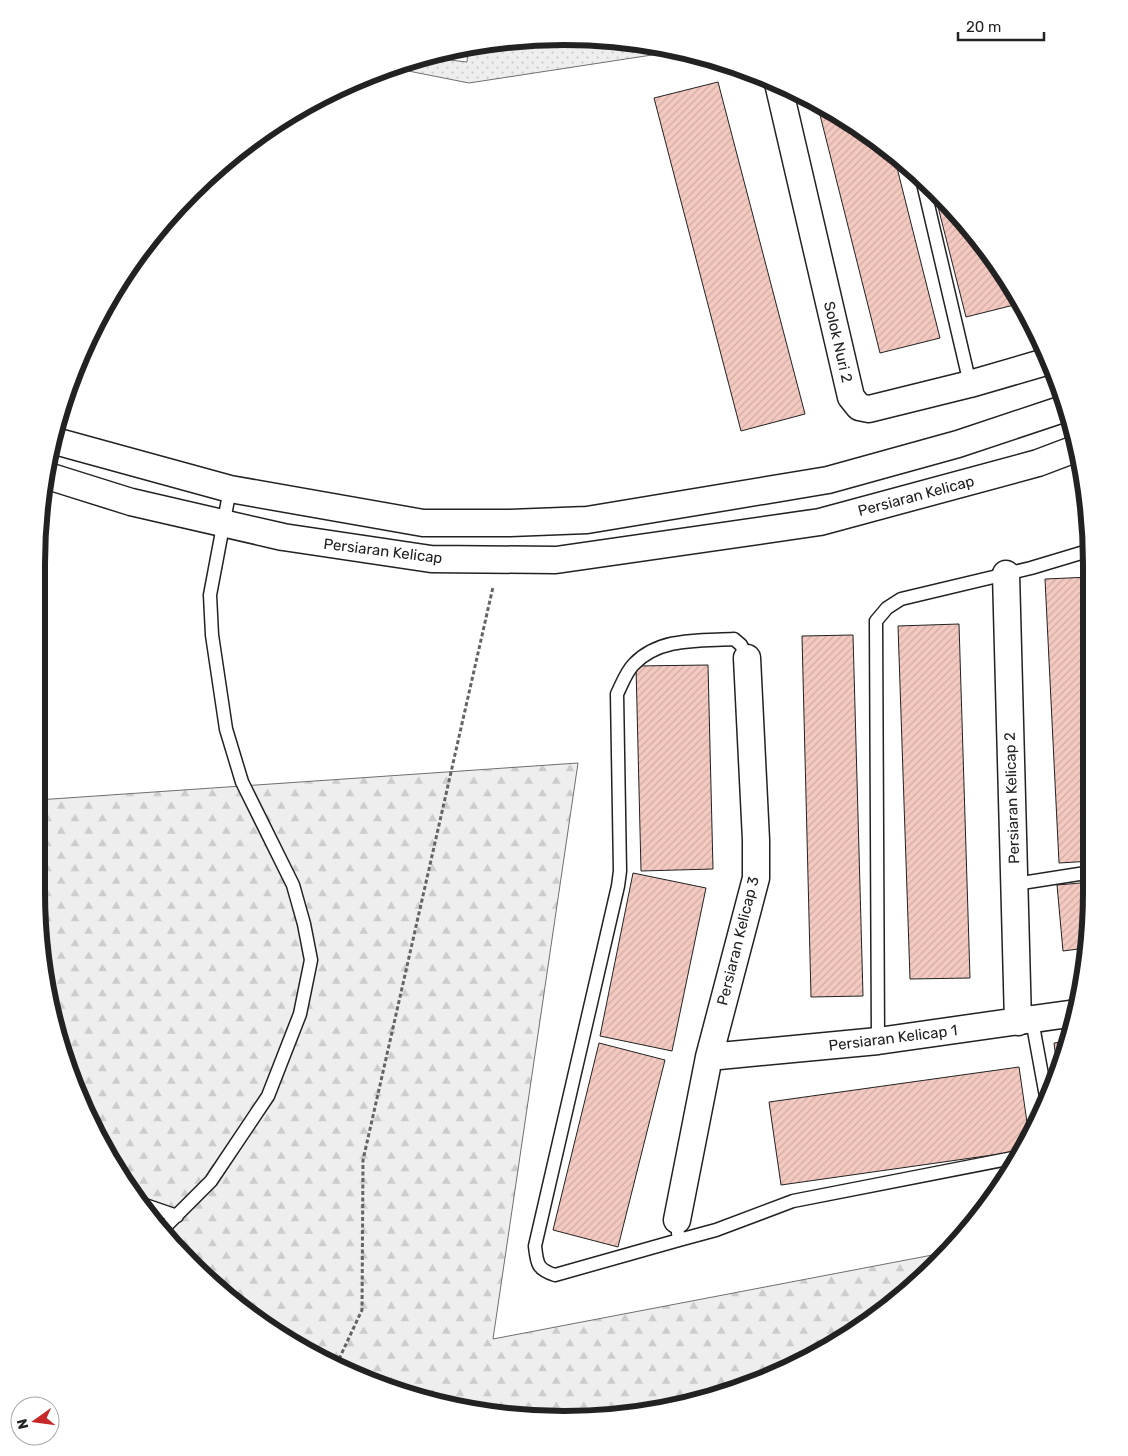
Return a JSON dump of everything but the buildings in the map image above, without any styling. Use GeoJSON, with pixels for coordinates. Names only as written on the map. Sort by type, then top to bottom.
{"type":"FeatureCollection","features":[{"type":"Feature","properties":{"kind":"street","name":"Solok Nuri 2"},"geometry":{"type":"LineString","coordinates":[[780,93],[851,397],[859,407],[870,408],[970,384],[1042,363]]}},
{"type":"Feature","properties":{"kind":"street"},"geometry":{"type":"LineString","coordinates":[[60,442],[230,489],[423,523],[510,523],[587,520],[837,478],[958,444],[1059,410]]}},
{"type":"Feature","properties":{"kind":"street","name":"Persiaran Kelicap"},"geometry":{"type":"LineString","coordinates":[[52,477],[131,502],[283,537],[431,559],[556,560],[820,522],[1038,463],[1070,451]]}},
{"type":"Feature","properties":{"kind":"street"},"geometry":{"type":"LineString","coordinates":[[749,494],[755,531]]}},
{"type":"Feature","properties":{"kind":"street","name":"Persiaran Kelicap 2"},"geometry":{"type":"LineString","coordinates":[[1006,574],[1015,884],[1025,1021]]}},
{"type":"Feature","properties":{"kind":"street","name":"Persiaran Kelicap 3"},"geometry":{"type":"LineString","coordinates":[[678,1230],[709,1057],[756,878],[756,840],[747,658]]}},
{"type":"Feature","properties":{"kind":"street","name":"Persiaran Kelicap 1"},"geometry":{"type":"LineString","coordinates":[[709,1057],[878,1041],[1068,1014]]}},
{"type":"Feature","properties":{"kind":"lane"},"geometry":{"type":"LineString","coordinates":[[925,191],[970,384]]}},
{"type":"Feature","properties":{"kind":"lane"},"geometry":{"type":"LineString","coordinates":[[167,1225],[211,1181],[268,1096],[300,1014],[311,960],[304,924],[293,885],[242,782],[226,729],[212,635],[210,595],[230,489]]}},
{"type":"Feature","properties":{"kind":"lane"},"geometry":{"type":"LineString","coordinates":[[878,1041],[876,621],[887,608],[901,599],[1006,574],[1083,552]]}},
{"type":"Feature","properties":{"kind":"lane"},"geometry":{"type":"LineString","coordinates":[[747,658],[741,645],[734,639],[671,643],[651,651],[634,664],[617,694],[620,871],[618,886],[535,1246],[537,1260],[543,1271],[555,1275],[678,1230],[716,1230],[793,1201],[1009,1159]]}},
{"type":"Feature","properties":{"kind":"lane"},"geometry":{"type":"LineString","coordinates":[[1015,884],[1083,873]]}},
{"type":"Feature","properties":{"kind":"lane"},"geometry":{"type":"LineString","coordinates":[[1025,1021],[1044,1089]]}},
{"type":"Feature","properties":{"kind":"lane"},"geometry":{"type":"LineString","coordinates":[[152,1208],[177,1216]]}},
{"type":"Feature","properties":{"kind":"path"},"geometry":{"type":"LineString","coordinates":[[339,1359],[362,1310],[363,1160],[500,560]]}},
{"type":"Feature","properties":{"kind":"green space"},"geometry":{"type":"Polygon","coordinates":[[[530,46],[598,46],[659,54],[469,83],[405,70],[445,59],[467,62],[468,54],[530,46]]]}},
{"type":"Feature","properties":{"kind":"green space"},"geometry":{"type":"Polygon","coordinates":[[[578,763],[493,1339],[935,1254],[880,1304],[852,1324],[794,1357],[731,1383],[665,1401],[632,1407],[564,1411],[496,1407],[430,1393],[397,1383],[334,1357],[276,1324],[248,1304],[197,1259],[152,1208],[132,1180],[99,1122],[73,1059],[55,993],[49,960],[45,892],[45,799],[578,763]]]}}]}
